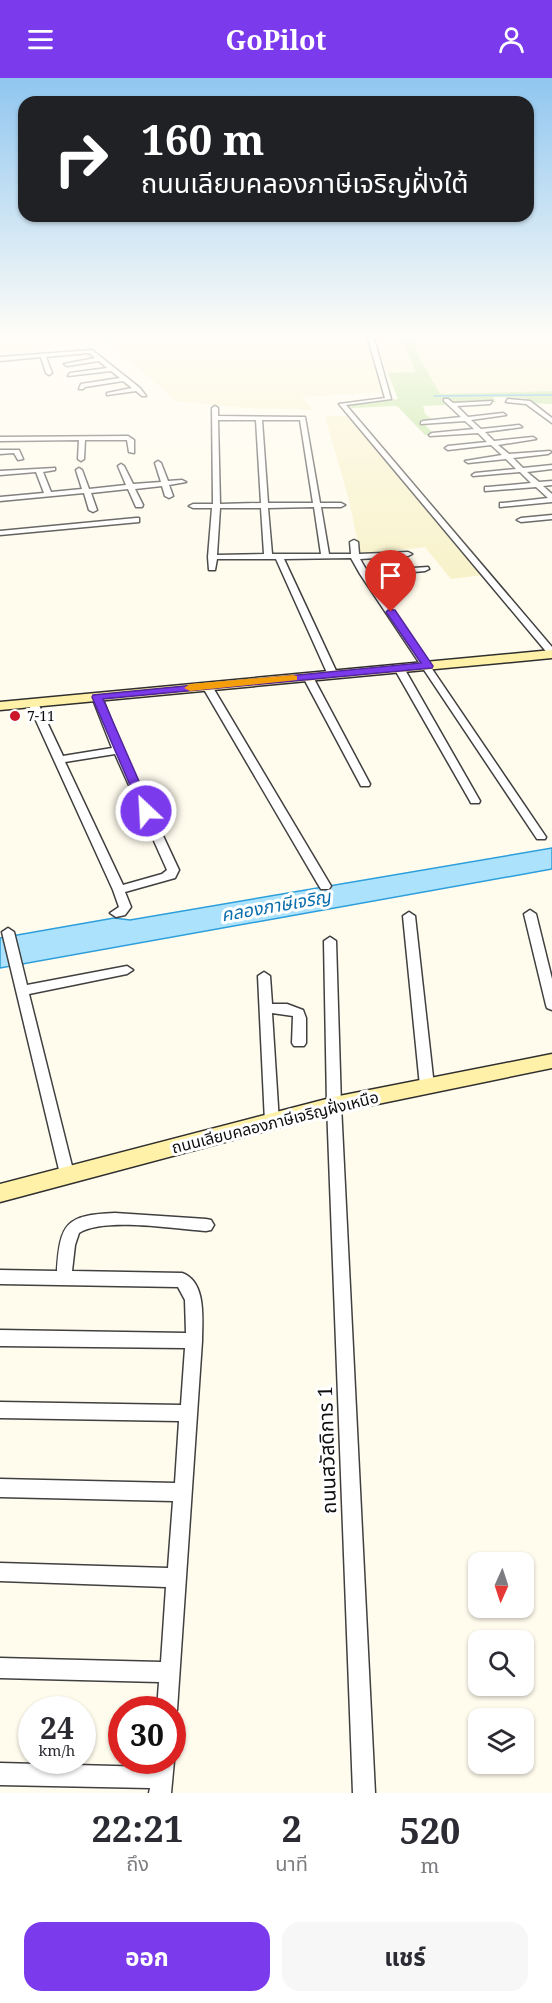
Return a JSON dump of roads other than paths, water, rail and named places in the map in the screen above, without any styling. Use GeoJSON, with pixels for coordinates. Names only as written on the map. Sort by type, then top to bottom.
{"type":"FeatureCollection","features":[{"type":"Feature","properties":{"kind":"street"},"geometry":{"type":"LineString","coordinates":[[351,415],[552,654]]}},
{"type":"Feature","properties":{"kind":"street"},"geometry":{"type":"LineString","coordinates":[[464,415],[539,484],[552,499]]}},
{"type":"Feature","properties":{"kind":"street"},"geometry":{"type":"LineString","coordinates":[[423,423],[504,415]]}},
{"type":"Feature","properties":{"kind":"street"},"geometry":{"type":"LineString","coordinates":[[212,568],[216,506],[215,418],[303,418],[325,556]]}},
{"type":"Feature","properties":{"kind":"street"},"geometry":{"type":"LineString","coordinates":[[259,418],[268,557]]}},
{"type":"Feature","properties":{"kind":"street"},"geometry":{"type":"LineString","coordinates":[[432,435],[519,427]]}},
{"type":"Feature","properties":{"kind":"street"},"geometry":{"type":"LineString","coordinates":[[81,459],[82,438]]}},
{"type":"Feature","properties":{"kind":"street"},"geometry":{"type":"LineString","coordinates":[[0,439],[130,439],[132,452]]}},
{"type":"Feature","properties":{"kind":"street"},"geometry":{"type":"LineString","coordinates":[[448,448],[533,439]]}},
{"type":"Feature","properties":{"kind":"street"},"geometry":{"type":"LineString","coordinates":[[0,452],[17,451]]}},
{"type":"Feature","properties":{"kind":"street"},"geometry":{"type":"LineString","coordinates":[[468,461],[548,452]]}},
{"type":"Feature","properties":{"kind":"street"},"geometry":{"type":"LineString","coordinates":[[158,463],[163,484],[169,496]]}},
{"type":"Feature","properties":{"kind":"street"},"geometry":{"type":"LineString","coordinates":[[121,466],[139,505]]}},
{"type":"Feature","properties":{"kind":"street"},"geometry":{"type":"LineString","coordinates":[[475,475],[552,467]]}},
{"type":"Feature","properties":{"kind":"street"},"geometry":{"type":"LineString","coordinates":[[0,473],[53,469]]}},
{"type":"Feature","properties":{"kind":"street"},"geometry":{"type":"LineString","coordinates":[[39,470],[48,495]]}},
{"type":"Feature","properties":{"kind":"street"},"geometry":{"type":"LineString","coordinates":[[79,470],[93,510]]}},
{"type":"Feature","properties":{"kind":"street"},"geometry":{"type":"LineString","coordinates":[[0,499],[182,482]]}},
{"type":"Feature","properties":{"kind":"street"},"geometry":{"type":"LineString","coordinates":[[488,489],[552,483]]}},
{"type":"Feature","properties":{"kind":"street"},"geometry":{"type":"LineString","coordinates":[[503,505],[552,499]]}},
{"type":"Feature","properties":{"kind":"street"},"geometry":{"type":"LineString","coordinates":[[193,506],[341,505]]}},
{"type":"Feature","properties":{"kind":"street"},"geometry":{"type":"LineString","coordinates":[[521,520],[552,517]]}},
{"type":"Feature","properties":{"kind":"street"},"geometry":{"type":"LineString","coordinates":[[0,533],[136,520]]}},
{"type":"Feature","properties":{"kind":"street"},"geometry":{"type":"LineString","coordinates":[[354,542],[352,557],[428,666],[541,837]]}},
{"type":"Feature","properties":{"kind":"street"},"geometry":{"type":"LineString","coordinates":[[212,557],[352,557],[408,554]]}},
{"type":"Feature","properties":{"kind":"street"},"geometry":{"type":"LineString","coordinates":[[279,557],[333,675]]}},
{"type":"Feature","properties":{"kind":"street"},"geometry":{"type":"LineString","coordinates":[[364,574],[425,569]]}},
{"type":"Feature","properties":{"kind":"street"},"geometry":{"type":"LineString","coordinates":[[0,706],[552,654]]}},
{"type":"Feature","properties":{"kind":"street"},"geometry":{"type":"LineString","coordinates":[[399,668],[475,801]]}},
{"type":"Feature","properties":{"kind":"street"},"geometry":{"type":"LineString","coordinates":[[308,677],[365,784]]}},
{"type":"Feature","properties":{"kind":"street"},"geometry":{"type":"LineString","coordinates":[[207,686],[325,886]]}},
{"type":"Feature","properties":{"kind":"street"},"geometry":{"type":"LineString","coordinates":[[97,697],[173,873],[119,890]]}},
{"type":"Feature","properties":{"kind":"street"},"geometry":{"type":"LineString","coordinates":[[33,703],[119,890],[125,907],[121,912],[116,913]]}},
{"type":"Feature","properties":{"kind":"street"},"geometry":{"type":"LineString","coordinates":[[59,760],[118,750]]}},
{"type":"Feature","properties":{"kind":"street"},"geometry":{"type":"LineString","coordinates":[[530,914],[552,1005]]}},
{"type":"Feature","properties":{"kind":"street"},"geometry":{"type":"LineString","coordinates":[[409,916],[427,1086]]}},
{"type":"Feature","properties":{"kind":"street"},"geometry":{"type":"LineString","coordinates":[[8,934],[67,1174]]}},
{"type":"Feature","properties":{"kind":"street","name":"ถนนสวัสดิการ 1"},"geometry":{"type":"LineString","coordinates":[[330,941],[334,1105],[364,1793]]}},
{"type":"Feature","properties":{"kind":"street"},"geometry":{"type":"LineString","coordinates":[[21,991],[127,970]]}},
{"type":"Feature","properties":{"kind":"street"},"geometry":{"type":"LineString","coordinates":[[264,976],[272,1122]]}},
{"type":"Feature","properties":{"kind":"street"},"geometry":{"type":"LineString","coordinates":[[266,1008],[286,1009],[298,1013],[300,1018],[299,1042]]}},
{"type":"Feature","properties":{"kind":"street","name":"ถนนเลียบคลองภาษีเจริญฝั่งเหนือ"},"geometry":{"type":"LineString","coordinates":[[0,1193],[334,1105],[552,1061]]}},
{"type":"Feature","properties":{"kind":"street"},"geometry":{"type":"LineString","coordinates":[[64,1277],[69,1238],[74,1228],[82,1222],[100,1220],[206,1225]]}},
{"type":"Feature","properties":{"kind":"street"},"geometry":{"type":"LineString","coordinates":[[0,1276],[182,1280],[188,1285],[193,1295],[194,1341],[168,1696]]}},
{"type":"Feature","properties":{"kind":"street"},"geometry":{"type":"LineString","coordinates":[[0,1338],[194,1341]]}},
{"type":"Feature","properties":{"kind":"street"},"geometry":{"type":"LineString","coordinates":[[0,1410],[188,1413]]}},
{"type":"Feature","properties":{"kind":"street"},"geometry":{"type":"LineString","coordinates":[[0,1488],[182,1492]]}},
{"type":"Feature","properties":{"kind":"street"},"geometry":{"type":"LineString","coordinates":[[0,1572],[176,1578]]}},
{"type":"Feature","properties":{"kind":"street"},"geometry":{"type":"LineString","coordinates":[[0,1668],[169,1672]]}},
{"type":"Feature","properties":{"kind":"street"},"geometry":{"type":"LineString","coordinates":[[0,1774],[162,1778]]}},
{"type":"Feature","properties":{"kind":"water","name":"คลองภาษีเจริญ"},"geometry":{"type":"Polygon","coordinates":[[[552,848],[552,869],[0,968],[0,938],[114,918],[130,920],[552,848]]]}},
{"type":"Feature","properties":{"kind":"place","name":"7-11"},"geometry":{"type":"Point","coordinates":[15,716]}}]}
